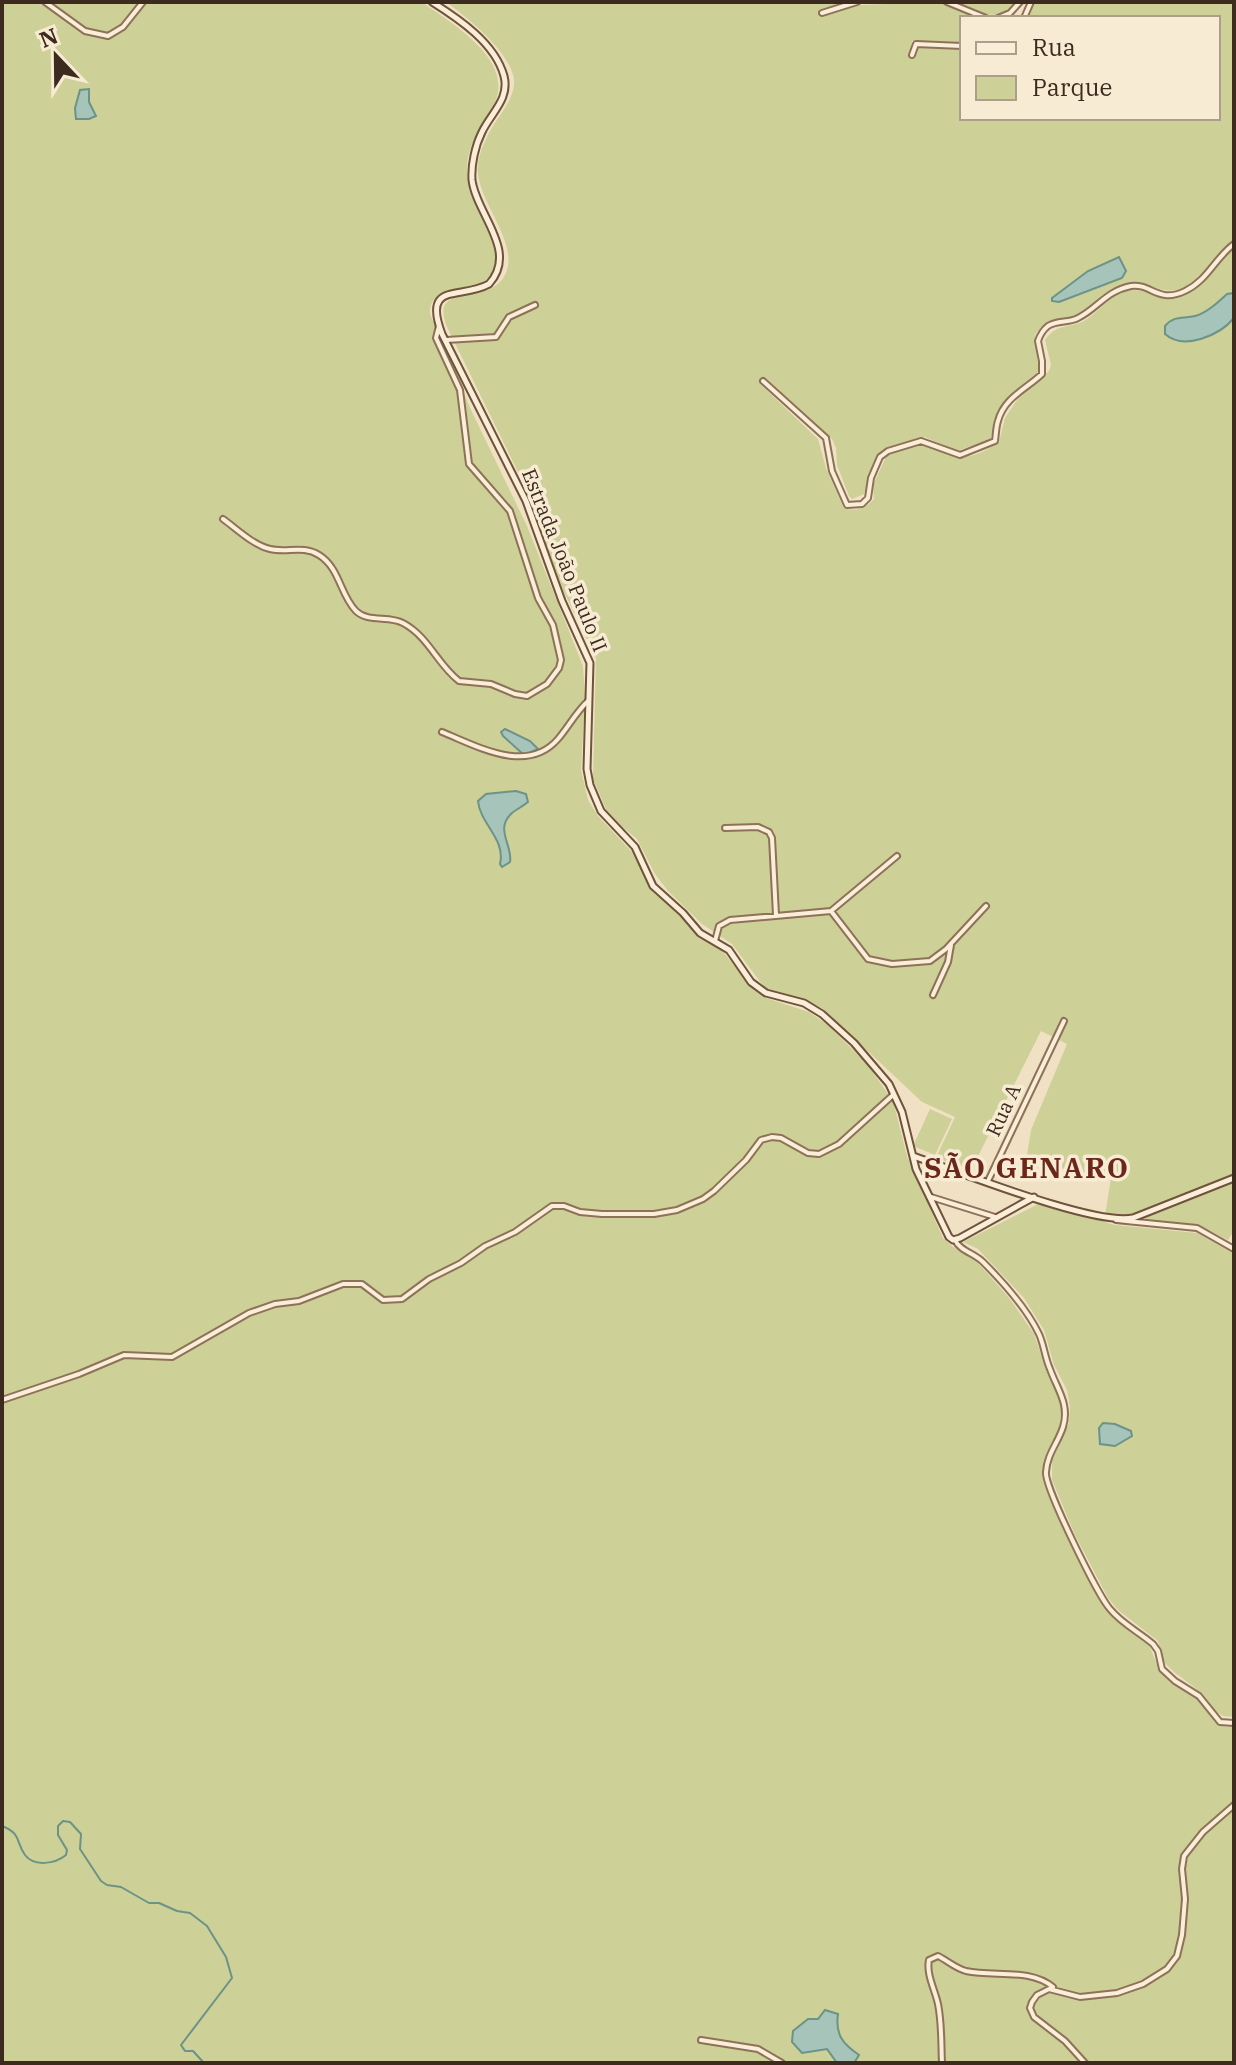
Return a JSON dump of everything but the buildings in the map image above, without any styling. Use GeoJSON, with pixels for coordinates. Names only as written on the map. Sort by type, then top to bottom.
{"type":"FeatureCollection","features":[{"type":"Feature","properties":{"kind":"street"},"geometry":{"type":"LineString","coordinates":[[45,2],[85,31],[108,36],[123,27],[143,2]]}},
{"type":"Feature","properties":{"kind":"street"},"geometry":{"type":"LineString","coordinates":[[223,519],[266,548],[307,550],[322,556],[358,613],[367,617],[396,619],[410,627],[429,643],[459,681],[491,684],[521,696],[533,694],[547,684],[561,664],[553,625],[538,598],[510,511],[469,464],[460,390],[436,338],[439,326],[435,308],[439,299],[453,292],[483,287],[494,278],[499,267],[497,243],[476,196],[472,174],[480,135],[500,106],[505,79],[497,60],[472,32],[432,2]]}},
{"type":"Feature","properties":{"kind":"street"},"geometry":{"type":"LineString","coordinates":[[822,13],[857,2]]}},
{"type":"Feature","properties":{"kind":"street"},"geometry":{"type":"LineString","coordinates":[[947,2],[981,16]]}},
{"type":"Feature","properties":{"kind":"street"},"geometry":{"type":"LineString","coordinates":[[1003,16],[1020,2]]}},
{"type":"Feature","properties":{"kind":"street"},"geometry":{"type":"LineString","coordinates":[[912,55],[916,44],[960,46]]}},
{"type":"Feature","properties":{"kind":"street"},"geometry":{"type":"LineString","coordinates":[[763,381],[826,438],[832,471],[847,505],[862,504],[868,498],[870,482],[880,457],[888,451],[921,441],[960,455],[995,441],[1002,412],[1014,396],[1042,374],[1038,341],[1051,325],[1074,320],[1101,299],[1131,286],[1165,296],[1184,292],[1205,277],[1234,244]]}},
{"type":"Feature","properties":{"kind":"street"},"geometry":{"type":"LineString","coordinates":[[446,340],[496,337],[509,317],[535,305]]}},
{"type":"Feature","properties":{"kind":"street","name":"Estrada João Paulo II"},"geometry":{"type":"LineString","coordinates":[[439,326],[526,501],[562,601],[590,663],[587,769],[601,811],[635,847],[653,886],[700,933],[729,950],[757,987],[777,997],[804,1003],[822,1014],[854,1043],[895,1093],[912,1156],[927,1196],[946,1233],[958,1247],[974,1255],[995,1275],[1025,1311],[1038,1333],[1050,1372],[1063,1396],[1066,1411],[1061,1432],[1050,1453],[1046,1479],[1073,1544],[1107,1607],[1153,1644],[1162,1669],[1199,1696],[1220,1722],[1234,1723]]}},
{"type":"Feature","properties":{"kind":"street"},"geometry":{"type":"LineString","coordinates":[[442,732],[496,752],[532,756],[556,742],[573,716],[590,698]]}},
{"type":"Feature","properties":{"kind":"street"},"geometry":{"type":"LineString","coordinates":[[725,828],[758,827],[769,832],[772,838],[776,916]]}},
{"type":"Feature","properties":{"kind":"street"},"geometry":{"type":"LineString","coordinates":[[715,941],[719,926],[725,921],[831,911],[897,856]]}},
{"type":"Feature","properties":{"kind":"street"},"geometry":{"type":"LineString","coordinates":[[831,911],[862,954],[875,962],[925,963],[938,957],[951,945],[986,906]]}},
{"type":"Feature","properties":{"kind":"street"},"geometry":{"type":"LineString","coordinates":[[933,995],[948,962],[951,945]]}},
{"type":"Feature","properties":{"kind":"street","name":"Rua A"},"geometry":{"type":"LineString","coordinates":[[988,1181],[1064,1021]]}},
{"type":"Feature","properties":{"kind":"street"},"geometry":{"type":"LineString","coordinates":[[2,1400],[124,1355],[172,1357],[249,1313],[275,1304],[299,1301],[343,1284],[362,1284],[383,1300],[402,1299],[429,1279],[515,1232],[552,1206],[602,1214],[654,1214],[677,1210],[714,1191],[746,1160],[761,1140],[781,1138],[808,1153],[819,1154],[839,1144],[895,1093]]}},
{"type":"Feature","properties":{"kind":"street"},"geometry":{"type":"LineString","coordinates":[[912,1156],[1034,1197],[1116,1220],[1197,1228],[1234,1249]]}},
{"type":"Feature","properties":{"kind":"street"},"geometry":{"type":"LineString","coordinates":[[1116,1220],[1142,1215],[1234,1178]]}},
{"type":"Feature","properties":{"kind":"street"},"geometry":{"type":"LineString","coordinates":[[927,1196],[997,1218]]}},
{"type":"Feature","properties":{"kind":"street"},"geometry":{"type":"LineString","coordinates":[[955,1240],[1034,1197]]}},
{"type":"Feature","properties":{"kind":"street"},"geometry":{"type":"LineString","coordinates":[[942,2063],[939,2005],[927,1965],[933,1958],[943,1959],[964,1970],[1040,1979],[1055,1989],[1080,1997],[1101,1996],[1143,1984],[1167,1969],[1177,1956],[1185,1899],[1184,1856],[1203,1832],[1234,1805]]}},
{"type":"Feature","properties":{"kind":"street"},"geometry":{"type":"LineString","coordinates":[[1055,1989],[1037,1995],[1031,2012],[1085,2063]]}},
{"type":"Feature","properties":{"kind":"street"},"geometry":{"type":"LineString","coordinates":[[701,2040],[758,2049],[782,2063]]}},
{"type":"Feature","properties":{"kind":"green space"},"geometry":{"type":"Polygon","coordinates":[[[2,2],[422,2],[463,32],[489,58],[496,72],[498,88],[494,104],[470,150],[467,171],[471,194],[496,247],[495,269],[480,283],[438,296],[432,303],[430,314],[471,410],[527,526],[583,666],[585,697],[581,770],[588,800],[598,816],[632,852],[654,893],[677,912],[698,938],[720,948],[754,990],[766,998],[809,1012],[828,1025],[867,1064],[893,1101],[907,1156],[943,1238],[974,1259],[1010,1299],[1034,1334],[1062,1405],[1059,1429],[1046,1454],[1043,1479],[1068,1538],[1111,1616],[1149,1645],[1159,1669],[1175,1684],[1194,1695],[1216,1723],[1234,1726],[1234,2063],[2,2063],[2,2]]]}},
{"type":"Feature","properties":{"kind":"green space"},"geometry":{"type":"Polygon","coordinates":[[[446,2],[848,2],[820,11],[822,16],[860,5],[943,2],[974,16],[960,16],[960,44],[912,41],[911,55],[914,46],[960,49],[960,120],[1220,120],[1220,16],[1028,16],[1034,2],[1234,2],[1234,240],[1192,283],[1169,291],[1138,283],[1123,285],[1078,314],[1045,325],[1035,335],[1039,371],[1014,392],[1000,410],[990,440],[956,451],[925,437],[893,446],[878,457],[864,494],[852,499],[837,465],[832,439],[767,379],[760,384],[818,439],[826,468],[843,507],[860,509],[874,499],[873,485],[887,455],[921,443],[951,454],[968,456],[999,442],[1005,418],[1017,400],[1049,371],[1051,365],[1045,340],[1053,331],[1082,322],[1126,291],[1140,291],[1168,299],[1190,293],[1234,246],[1234,1175],[1134,1215],[1105,1216],[1111,1178],[1026,1161],[1031,1130],[1067,1044],[1041,1031],[971,1170],[936,1158],[955,1117],[922,1102],[822,1008],[764,987],[732,944],[702,924],[668,891],[655,874],[637,839],[609,816],[593,779],[596,658],[563,590],[523,482],[447,327],[443,312],[447,303],[455,298],[491,288],[502,280],[508,266],[506,244],[480,185],[478,169],[484,142],[513,92],[513,74],[508,62],[478,27],[446,2]]]}},
{"type":"Feature","properties":{"kind":"green space"},"geometry":{"type":"Polygon","coordinates":[[[955,2],[1017,2],[1010,9],[995,15],[955,2]]]}},
{"type":"Feature","properties":{"kind":"green space"},"geometry":{"type":"Polygon","coordinates":[[[930,1109],[952,1119],[935,1155],[913,1146],[930,1109]]]}},
{"type":"Feature","properties":{"kind":"green space"},"geometry":{"type":"Polygon","coordinates":[[[1234,1181],[1234,1231],[1228,1240],[1201,1226],[1148,1222],[1145,1216],[1234,1181]]]}},
{"type":"Feature","properties":{"kind":"green space"},"geometry":{"type":"Polygon","coordinates":[[[1040,1203],[1115,1225],[1197,1233],[1234,1254],[1234,1717],[1217,1712],[1203,1694],[1174,1672],[1164,1662],[1158,1641],[1118,1610],[1108,1598],[1075,1535],[1052,1480],[1052,1460],[1069,1423],[1067,1390],[1054,1365],[1044,1330],[1024,1298],[978,1249],[963,1242],[1040,1203]]]}},
{"type":"Feature","properties":{"kind":"water"},"geometry":{"type":"Polygon","coordinates":[[[89,89],[89,102],[96,116],[76,119],[75,108],[80,90],[89,89]]]}},
{"type":"Feature","properties":{"kind":"water"},"geometry":{"type":"Polygon","coordinates":[[[1119,257],[1126,271],[1122,278],[1059,302],[1052,301],[1088,271],[1119,257]]]}},
{"type":"Feature","properties":{"kind":"water"},"geometry":{"type":"Polygon","coordinates":[[[1234,293],[1234,318],[1220,330],[1191,341],[1173,339],[1165,334],[1165,326],[1172,320],[1199,315],[1227,294],[1234,293]]]}},
{"type":"Feature","properties":{"kind":"water"},"geometry":{"type":"Polygon","coordinates":[[[505,729],[530,741],[538,749],[524,755],[503,736],[501,732],[505,729]]]}},
{"type":"Feature","properties":{"kind":"water"},"geometry":{"type":"Polygon","coordinates":[[[516,791],[526,794],[528,802],[507,819],[504,831],[510,862],[502,867],[499,847],[478,801],[486,794],[516,791]]]}},
{"type":"Feature","properties":{"kind":"water"},"geometry":{"type":"Polygon","coordinates":[[[1103,1423],[1131,1431],[1132,1436],[1115,1446],[1100,1444],[1099,1428],[1103,1423]]]}},
{"type":"Feature","properties":{"kind":"water"},"geometry":{"type":"Polygon","coordinates":[[[825,2010],[838,2014],[841,2038],[859,2055],[854,2063],[837,2063],[827,2049],[802,2053],[792,2042],[793,2031],[808,2019],[818,2019],[825,2010]]]}},
{"type":"Feature","properties":{"kind":"waterway"},"geometry":{"type":"LineString","coordinates":[[2,1826],[15,1835],[29,1859],[45,1863],[66,1855],[58,1826],[63,1821],[70,1822],[81,1834],[80,1849],[101,1881],[121,1887],[149,1903],[190,1913],[207,1926],[226,1957],[232,1978],[181,2045],[185,2051],[193,2051],[204,2063]]}},
{"type":"Feature","properties":{"kind":"district","name":"SÃO GENARO"},"geometry":{"type":"Point","coordinates":[1027,1167]}}]}
